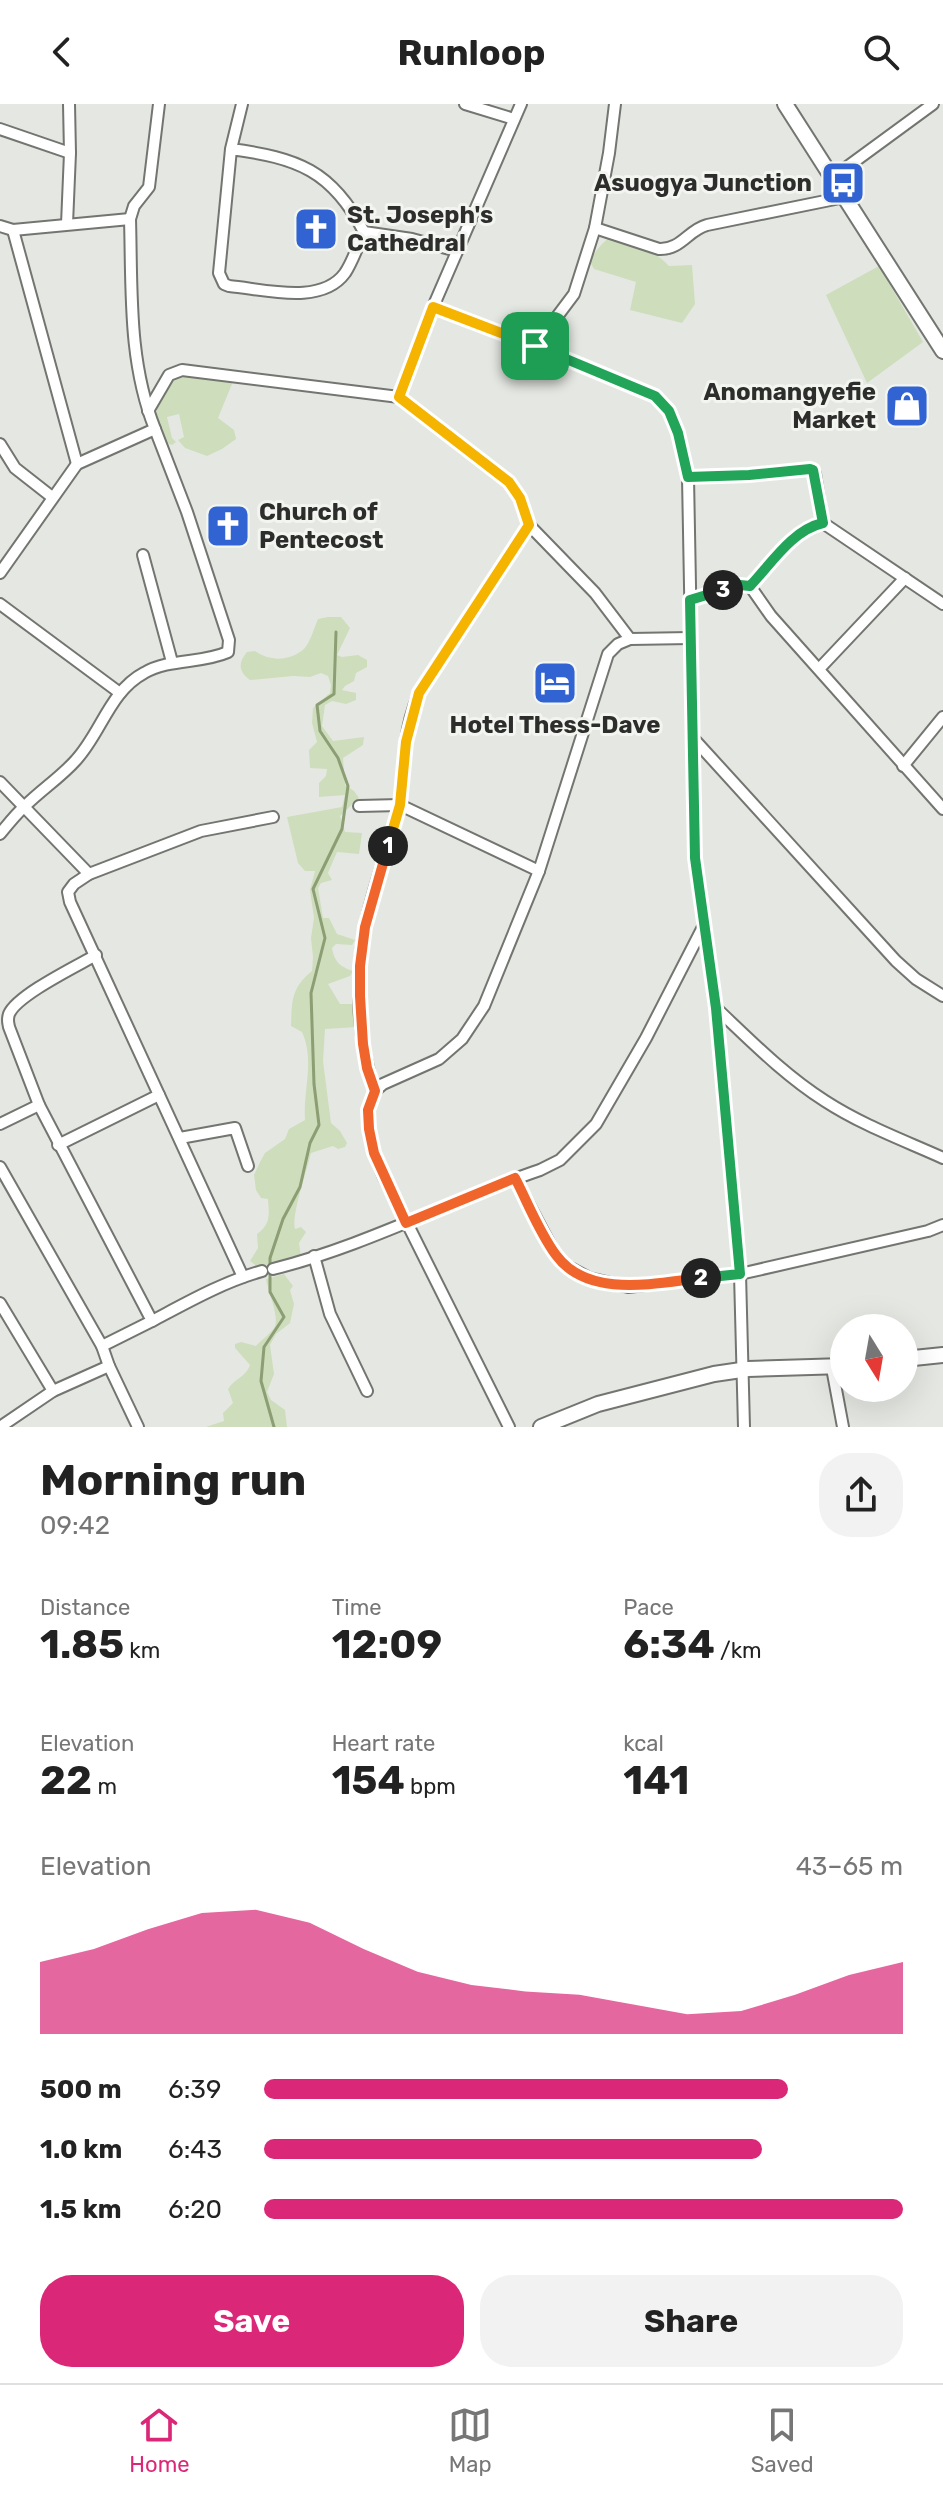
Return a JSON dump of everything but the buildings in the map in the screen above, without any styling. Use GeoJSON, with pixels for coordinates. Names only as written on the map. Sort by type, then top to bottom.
{"type":"FeatureCollection","features":[{"type":"Feature","properties":{"kind":"street"},"geometry":{"type":"LineString","coordinates":[[67,224],[69,104]]}},
{"type":"Feature","properties":{"kind":"street"},"geometry":{"type":"LineString","coordinates":[[0,834],[23,807],[75,762],[120,693],[145,672],[172,662],[220,656],[228,652],[229,640],[187,512],[148,411],[134,349],[130,219],[134,206],[149,187],[159,104]]}},
{"type":"Feature","properties":{"kind":"street"},"geometry":{"type":"LineString","coordinates":[[242,104],[231,149],[219,273],[224,284],[297,293],[325,287],[346,272],[364,232]]}},
{"type":"Feature","properties":{"kind":"street"},"geometry":{"type":"LineString","coordinates":[[465,104],[514,119]]}},
{"type":"Feature","properties":{"kind":"street"},"geometry":{"type":"LineString","coordinates":[[399,397],[433,307],[521,104]]}},
{"type":"Feature","properties":{"kind":"street"},"geometry":{"type":"LineString","coordinates":[[535,346],[574,294],[595,228],[615,104]]}},
{"type":"Feature","properties":{"kind":"street"},"geometry":{"type":"LineString","coordinates":[[785,104],[943,351]]}},
{"type":"Feature","properties":{"kind":"street"},"geometry":{"type":"LineString","coordinates":[[832,178],[933,104]]}},
{"type":"Feature","properties":{"kind":"street"},"geometry":{"type":"LineString","coordinates":[[0,129],[70,153]]}},
{"type":"Feature","properties":{"kind":"street"},"geometry":{"type":"LineString","coordinates":[[231,149],[271,155],[316,173],[343,197],[364,232]]}},
{"type":"Feature","properties":{"kind":"street"},"geometry":{"type":"LineString","coordinates":[[595,228],[667,249],[675,247],[699,227],[845,197]]}},
{"type":"Feature","properties":{"kind":"street"},"geometry":{"type":"LineString","coordinates":[[0,226],[13,230],[130,219]]}},
{"type":"Feature","properties":{"kind":"street"},"geometry":{"type":"LineString","coordinates":[[13,230],[77,464]]}},
{"type":"Feature","properties":{"kind":"street"},"geometry":{"type":"LineString","coordinates":[[364,232],[412,239],[457,251]]}},
{"type":"Feature","properties":{"kind":"street"},"geometry":{"type":"LineString","coordinates":[[433,307],[655,396],[669,411],[678,433],[688,477],[695,858],[716,1008],[740,1274],[744,1427]]}},
{"type":"Feature","properties":{"kind":"street"},"geometry":{"type":"LineString","coordinates":[[148,411],[169,375],[182,370],[399,397],[509,482],[520,498],[529,525],[595,593],[630,639]]}},
{"type":"Feature","properties":{"kind":"street"},"geometry":{"type":"LineString","coordinates":[[0,573],[77,464],[155,429]]}},
{"type":"Feature","properties":{"kind":"street"},"geometry":{"type":"LineString","coordinates":[[0,444],[15,468],[52,497]]}},
{"type":"Feature","properties":{"kind":"street"},"geometry":{"type":"LineString","coordinates":[[688,477],[810,469],[815,474],[823,523],[943,604]]}},
{"type":"Feature","properties":{"kind":"street"},"geometry":{"type":"LineString","coordinates":[[750,586],[796,536],[823,523]]}},
{"type":"Feature","properties":{"kind":"street"},"geometry":{"type":"LineString","coordinates":[[375,1091],[363,1044],[360,966],[369,913],[400,805],[406,742],[419,693],[529,525]]}},
{"type":"Feature","properties":{"kind":"street"},"geometry":{"type":"LineString","coordinates":[[143,555],[172,662]]}},
{"type":"Feature","properties":{"kind":"street"},"geometry":{"type":"LineString","coordinates":[[819,669],[905,578]]}},
{"type":"Feature","properties":{"kind":"street"},"geometry":{"type":"LineString","coordinates":[[690,600],[740,585],[750,586],[771,616],[943,809]]}},
{"type":"Feature","properties":{"kind":"street"},"geometry":{"type":"LineString","coordinates":[[0,604],[120,693]]}},
{"type":"Feature","properties":{"kind":"street"},"geometry":{"type":"LineString","coordinates":[[509,1427],[374,1153],[368,1110],[375,1091],[392,1079],[439,1059],[462,1039],[484,1006],[539,871],[608,654],[618,644],[630,639],[691,638]]}},
{"type":"Feature","properties":{"kind":"street"},"geometry":{"type":"LineString","coordinates":[[903,766],[943,717]]}},
{"type":"Feature","properties":{"kind":"street"},"geometry":{"type":"LineString","coordinates":[[693,738],[896,961],[916,979],[943,996]]}},
{"type":"Feature","properties":{"kind":"street"},"geometry":{"type":"LineString","coordinates":[[0,782],[89,874]]}},
{"type":"Feature","properties":{"kind":"street"},"geometry":{"type":"LineString","coordinates":[[359,806],[400,805],[539,871]]}},
{"type":"Feature","properties":{"kind":"street"},"geometry":{"type":"LineString","coordinates":[[243,1277],[68,892],[89,874],[201,831],[273,817]]}},
{"type":"Feature","properties":{"kind":"street"},"geometry":{"type":"LineString","coordinates":[[102,1346],[243,1277],[406,1223],[560,1160],[596,1124],[646,1038],[704,925]]}},
{"type":"Feature","properties":{"kind":"street"},"geometry":{"type":"LineString","coordinates":[[96,955],[45,983],[14,1007],[8,1017],[9,1027],[58,1145],[152,1321]]}},
{"type":"Feature","properties":{"kind":"street"},"geometry":{"type":"LineString","coordinates":[[716,1008],[778,1066],[824,1101],[863,1123],[943,1158]]}},
{"type":"Feature","properties":{"kind":"street"},"geometry":{"type":"LineString","coordinates":[[58,1145],[159,1095]]}},
{"type":"Feature","properties":{"kind":"street"},"geometry":{"type":"LineString","coordinates":[[0,1124],[39,1105]]}},
{"type":"Feature","properties":{"kind":"street"},"geometry":{"type":"LineString","coordinates":[[180,1138],[235,1127],[248,1166]]}},
{"type":"Feature","properties":{"kind":"street"},"geometry":{"type":"LineString","coordinates":[[0,1167],[102,1346],[138,1427]]}},
{"type":"Feature","properties":{"kind":"street"},"geometry":{"type":"LineString","coordinates":[[515,1178],[563,1264],[589,1278],[628,1287],[740,1274],[943,1225]]}},
{"type":"Feature","properties":{"kind":"street"},"geometry":{"type":"LineString","coordinates":[[314,1256],[330,1314],[367,1391]]}},
{"type":"Feature","properties":{"kind":"street"},"geometry":{"type":"LineString","coordinates":[[0,1303],[3,1317],[53,1391]]}},
{"type":"Feature","properties":{"kind":"street"},"geometry":{"type":"LineString","coordinates":[[918,1358],[943,1355]]}},
{"type":"Feature","properties":{"kind":"street"},"geometry":{"type":"LineString","coordinates":[[0,1427],[53,1391],[109,1366]]}},
{"type":"Feature","properties":{"kind":"street"},"geometry":{"type":"LineString","coordinates":[[541,1427],[598,1404],[741,1369],[830,1367]]}},
{"type":"Feature","properties":{"kind":"street"},"geometry":{"type":"LineString","coordinates":[[841,1402],[843,1427]]}},
{"type":"Feature","properties":{"kind":"green space"},"geometry":{"type":"Polygon","coordinates":[[[611,236],[643,247],[669,266],[692,265],[695,304],[682,323],[630,310],[636,282],[594,269],[590,262],[592,258],[611,236]]]}},
{"type":"Feature","properties":{"kind":"green space"},"geometry":{"type":"Polygon","coordinates":[[[879,266],[923,342],[867,383],[826,295],[879,266]]]}},
{"type":"Feature","properties":{"kind":"green space"},"geometry":{"type":"Polygon","coordinates":[[[195,373],[234,379],[218,418],[234,430],[236,439],[207,456],[185,448],[178,440],[184,437],[179,414],[167,417],[172,438],[176,442],[172,445],[166,443],[158,423],[158,404],[172,378],[195,373]]]}},
{"type":"Feature","properties":{"kind":"green space"},"geometry":{"type":"Polygon","coordinates":[[[341,617],[350,628],[337,655],[358,655],[367,660],[367,667],[356,673],[354,681],[342,690],[356,693],[356,700],[346,704],[332,701],[325,705],[322,726],[333,741],[364,737],[363,745],[343,758],[345,785],[359,798],[340,816],[345,832],[362,833],[359,854],[337,852],[328,873],[332,880],[321,883],[318,888],[323,918],[329,918],[337,934],[355,940],[352,945],[336,944],[332,948],[338,963],[353,971],[350,976],[328,984],[340,1004],[356,1004],[358,1027],[325,1029],[323,1061],[331,1123],[347,1143],[338,1149],[333,1146],[311,1153],[294,1223],[295,1229],[301,1227],[306,1232],[299,1243],[301,1257],[258,1267],[250,1261],[258,1248],[257,1234],[267,1223],[269,1210],[268,1199],[261,1198],[256,1190],[254,1175],[265,1153],[285,1139],[289,1129],[305,1120],[308,1054],[302,1032],[291,1026],[291,1017],[296,989],[312,971],[314,918],[310,890],[315,871],[305,871],[298,863],[287,817],[342,807],[345,795],[319,797],[319,783],[326,776],[327,769],[310,768],[309,750],[317,742],[312,723],[313,708],[330,693],[328,676],[321,673],[310,677],[250,680],[241,670],[241,663],[247,652],[255,651],[279,659],[298,653],[308,643],[318,619],[341,617]]]}},
{"type":"Feature","properties":{"kind":"green space"},"geometry":{"type":"Polygon","coordinates":[[[284,1274],[293,1286],[290,1290],[294,1304],[290,1323],[276,1334],[270,1345],[274,1374],[267,1392],[271,1400],[285,1410],[287,1427],[206,1427],[224,1421],[223,1413],[233,1403],[228,1389],[250,1365],[235,1344],[241,1342],[256,1346],[275,1326],[266,1279],[284,1274]]]}},
{"type":"Feature","properties":{"kind":"waterway"},"geometry":{"type":"LineString","coordinates":[[274,1427],[261,1381],[264,1347],[284,1317],[270,1292],[270,1258],[283,1219],[300,1187],[310,1143],[319,1125],[314,1084],[311,993],[325,938],[313,889],[342,829],[348,786],[338,758],[320,731],[317,705],[334,694],[336,632]]}},
{"type":"Feature","properties":{"kind":"place","name":"Asuogya Junction"},"geometry":{"type":"Point","coordinates":[843,183]}},
{"type":"Feature","properties":{"kind":"place","name":"St. Joseph's Cathedral"},"geometry":{"type":"Point","coordinates":[316,229]}},
{"type":"Feature","properties":{"kind":"place","name":"Anomangyefie Market"},"geometry":{"type":"Point","coordinates":[907,406]}},
{"type":"Feature","properties":{"kind":"place","name":"Church of Pentecost"},"geometry":{"type":"Point","coordinates":[228,526]}},
{"type":"Feature","properties":{"kind":"place","name":"Hotel Thess-Dave"},"geometry":{"type":"Point","coordinates":[555,683]}},
{"type":"Feature","properties":{"kind":"route"},"geometry":{"type":"LineString","coordinates":[[433,307],[535,346],[655,396],[669,411],[678,433],[688,477],[810,469],[815,474],[823,523],[796,536],[750,586],[740,585],[690,600],[695,858],[716,1008],[740,1274],[628,1287],[589,1278],[563,1264],[555,1254],[515,1178],[406,1223],[374,1153],[368,1110],[375,1091],[363,1044],[360,966],[365,927],[400,805],[409,728],[419,693],[529,525],[516,489],[509,482],[399,397],[433,307]]}}]}
